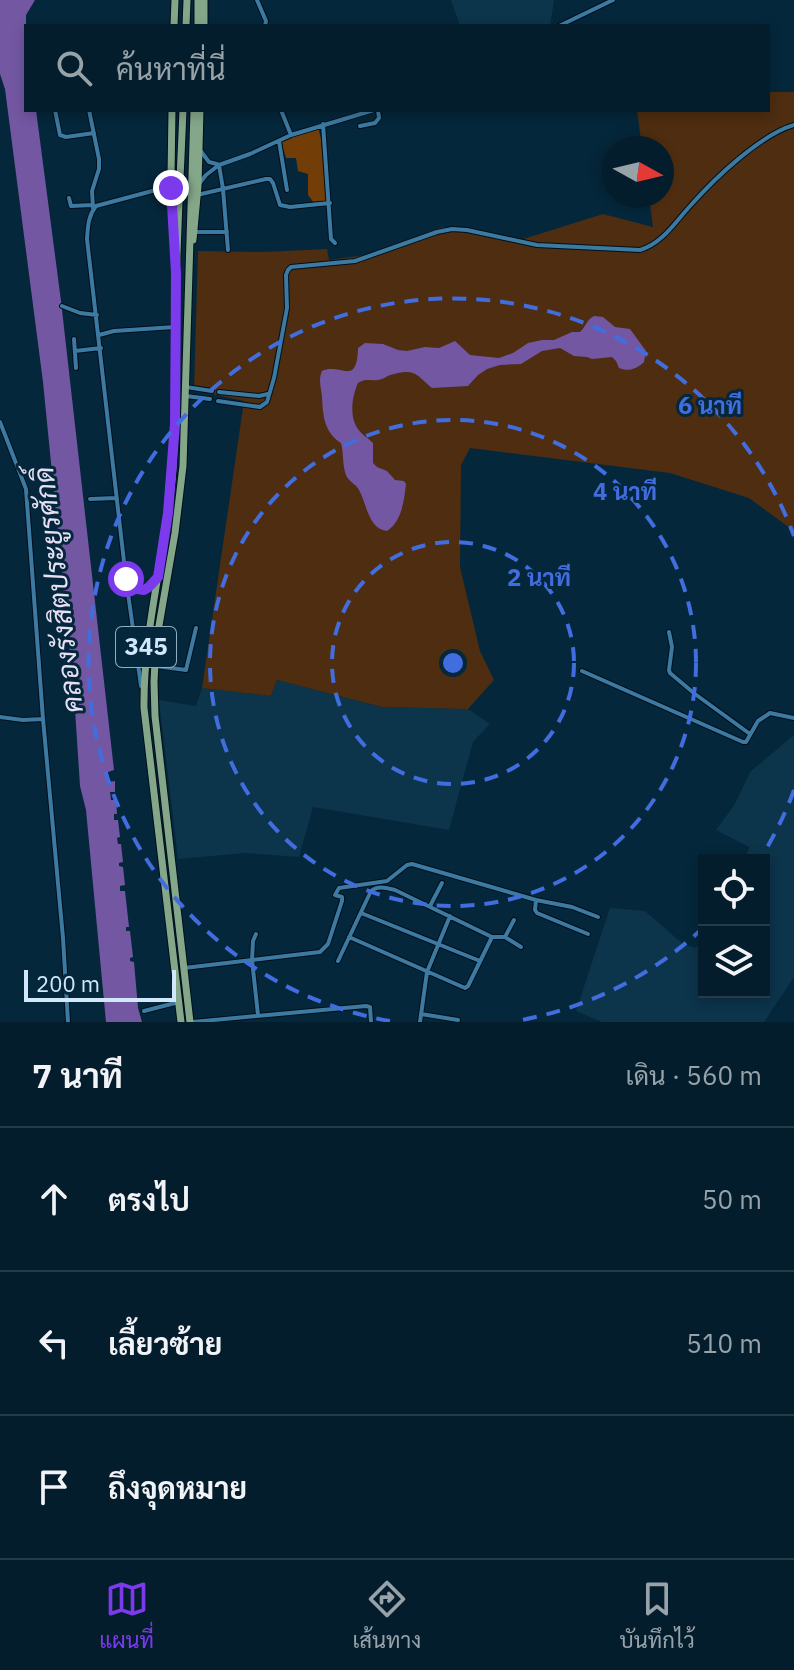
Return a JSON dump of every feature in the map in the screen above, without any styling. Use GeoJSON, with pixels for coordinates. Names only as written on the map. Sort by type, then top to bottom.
{"type":"FeatureCollection","features":[{"type":"Feature","properties":{"kind":"main road"},"geometry":{"type":"LineString","coordinates":[[174,24],[175,0]]}},
{"type":"Feature","properties":{"kind":"main road"},"geometry":{"type":"LineString","coordinates":[[186,24],[187,0]]}},
{"type":"Feature","properties":{"kind":"main road"},"geometry":{"type":"LineString","coordinates":[[201,0],[198,12],[201,24]]}},
{"type":"Feature","properties":{"kind":"main road"},"geometry":{"type":"LineString","coordinates":[[201,0],[201,24]]}},
{"type":"Feature","properties":{"kind":"main road"},"geometry":{"type":"LineString","coordinates":[[172,112],[171,176],[176,273]]}},
{"type":"Feature","properties":{"kind":"main road","name":"345"},"geometry":{"type":"LineString","coordinates":[[181,1022],[144,708],[146,646],[167,525],[173,468],[176,273],[183,112]]}},
{"type":"Feature","properties":{"kind":"main road"},"geometry":{"type":"LineString","coordinates":[[188,272],[195,232],[199,150],[197,112]]}},
{"type":"Feature","properties":{"kind":"main road","name":"345"},"geometry":{"type":"LineString","coordinates":[[191,1022],[155,716],[154,666],[183,466],[188,272],[197,112]]}},
{"type":"Feature","properties":{"kind":"street"},"geometry":{"type":"LineString","coordinates":[[257,0],[265,24]]}},
{"type":"Feature","properties":{"kind":"street"},"geometry":{"type":"LineString","coordinates":[[564,24],[613,0]]}},
{"type":"Feature","properties":{"kind":"street"},"geometry":{"type":"LineString","coordinates":[[55,112],[60,135],[94,133]]}},
{"type":"Feature","properties":{"kind":"street"},"geometry":{"type":"LineString","coordinates":[[89,112],[99,169],[92,191],[93,207],[87,239],[144,708]]}},
{"type":"Feature","properties":{"kind":"street"},"geometry":{"type":"LineString","coordinates":[[282,112],[291,135]]}},
{"type":"Feature","properties":{"kind":"street"},"geometry":{"type":"LineString","coordinates":[[340,112],[340,120]]}},
{"type":"Feature","properties":{"kind":"street"},"geometry":{"type":"LineString","coordinates":[[197,190],[206,175],[219,165],[291,135],[363,112]]}},
{"type":"Feature","properties":{"kind":"street"},"geometry":{"type":"LineString","coordinates":[[360,126],[375,123],[379,118],[377,112]]}},
{"type":"Feature","properties":{"kind":"street"},"geometry":{"type":"LineString","coordinates":[[323,124],[331,239],[335,243]]}},
{"type":"Feature","properties":{"kind":"street"},"geometry":{"type":"LineString","coordinates":[[218,401],[260,407],[267,402],[285,316],[286,275],[291,267],[355,261],[452,229],[537,245],[640,250],[660,240],[703,192],[750,150],[772,134],[794,125]]}},
{"type":"Feature","properties":{"kind":"street"},"geometry":{"type":"LineString","coordinates":[[278,140],[287,190]]}},
{"type":"Feature","properties":{"kind":"street"},"geometry":{"type":"LineString","coordinates":[[199,150],[209,162],[219,165]]}},
{"type":"Feature","properties":{"kind":"street"},"geometry":{"type":"LineString","coordinates":[[219,165],[228,250]]}},
{"type":"Feature","properties":{"kind":"street"},"geometry":{"type":"LineString","coordinates":[[69,198],[71,206],[93,207],[156,190],[171,176]]}},
{"type":"Feature","properties":{"kind":"street"},"geometry":{"type":"LineString","coordinates":[[197,190],[223,189],[266,179],[273,183],[280,205],[330,203]]}},
{"type":"Feature","properties":{"kind":"street"},"geometry":{"type":"LineString","coordinates":[[156,190],[171,201],[172,210]]}},
{"type":"Feature","properties":{"kind":"street"},"geometry":{"type":"LineString","coordinates":[[195,232],[227,232]]}},
{"type":"Feature","properties":{"kind":"street"},"geometry":{"type":"LineString","coordinates":[[62,306],[97,315]]}},
{"type":"Feature","properties":{"kind":"street"},"geometry":{"type":"LineString","coordinates":[[99,335],[114,331],[175,327]]}},
{"type":"Feature","properties":{"kind":"street"},"geometry":{"type":"LineString","coordinates":[[74,339],[76,368]]}},
{"type":"Feature","properties":{"kind":"street"},"geometry":{"type":"LineString","coordinates":[[75,351],[101,348]]}},
{"type":"Feature","properties":{"kind":"street"},"geometry":{"type":"LineString","coordinates":[[186,391],[212,391]]}},
{"type":"Feature","properties":{"kind":"street"},"geometry":{"type":"LineString","coordinates":[[186,391],[210,399]]}},
{"type":"Feature","properties":{"kind":"street"},"geometry":{"type":"LineString","coordinates":[[219,392],[259,396],[269,393]]}},
{"type":"Feature","properties":{"kind":"street"},"geometry":{"type":"LineString","coordinates":[[0,422],[26,489],[68,1022]]}},
{"type":"Feature","properties":{"kind":"street"},"geometry":{"type":"LineString","coordinates":[[90,499],[117,498]]}},
{"type":"Feature","properties":{"kind":"street"},"geometry":{"type":"LineString","coordinates":[[126,579],[144,590],[158,577]]}},
{"type":"Feature","properties":{"kind":"street"},"geometry":{"type":"LineString","coordinates":[[154,666],[186,670],[196,628]]}},
{"type":"Feature","properties":{"kind":"street"},"geometry":{"type":"LineString","coordinates":[[669,632],[672,647],[670,673],[750,734]]}},
{"type":"Feature","properties":{"kind":"street"},"geometry":{"type":"LineString","coordinates":[[582,671],[743,742],[746,742],[758,721],[770,713],[794,718]]}},
{"type":"Feature","properties":{"kind":"street"},"geometry":{"type":"LineString","coordinates":[[0,717],[43,719]]}},
{"type":"Feature","properties":{"kind":"street"},"geometry":{"type":"LineString","coordinates":[[184,968],[320,952],[328,944],[342,901],[342,897],[335,895],[339,888],[387,881],[412,864],[536,900],[572,907],[598,917]]}},
{"type":"Feature","properties":{"kind":"street"},"geometry":{"type":"LineString","coordinates":[[430,906],[442,883]]}},
{"type":"Feature","properties":{"kind":"street"},"geometry":{"type":"LineString","coordinates":[[338,961],[371,891],[380,887],[395,890],[492,937],[505,937],[521,947]]}},
{"type":"Feature","properties":{"kind":"street"},"geometry":{"type":"LineString","coordinates":[[536,900],[537,913],[588,934]]}},
{"type":"Feature","properties":{"kind":"street"},"geometry":{"type":"LineString","coordinates":[[361,913],[480,961]]}},
{"type":"Feature","properties":{"kind":"street"},"geometry":{"type":"LineString","coordinates":[[420,1022],[427,972],[450,916]]}},
{"type":"Feature","properties":{"kind":"street"},"geometry":{"type":"LineString","coordinates":[[505,937],[514,920]]}},
{"type":"Feature","properties":{"kind":"street"},"geometry":{"type":"LineString","coordinates":[[256,934],[252,960],[258,1015]]}},
{"type":"Feature","properties":{"kind":"street"},"geometry":{"type":"LineString","coordinates":[[349,937],[465,988],[492,937]]}},
{"type":"Feature","properties":{"kind":"street"},"geometry":{"type":"LineString","coordinates":[[144,1011],[179,1002]]}},
{"type":"Feature","properties":{"kind":"street"},"geometry":{"type":"LineString","coordinates":[[191,1022],[366,1006],[372,1012],[371,1022]]}},
{"type":"Feature","properties":{"kind":"street"},"geometry":{"type":"LineString","coordinates":[[421,1014],[458,1020]]}},
{"type":"Feature","properties":{"kind":"shaded area"},"geometry":{"type":"Polygon","coordinates":[[[0,0],[35,0],[24,24],[24,112],[36,112],[61,301],[114,770],[108,772],[109,782],[115,781],[115,792],[110,792],[111,800],[116,800],[114,820],[118,820],[120,837],[117,838],[118,844],[121,844],[123,862],[119,866],[123,867],[125,885],[120,886],[120,891],[125,891],[129,927],[126,931],[130,931],[133,957],[130,961],[134,962],[142,1022],[106,1022],[86,810],[80,786],[74,694],[43,382],[5,89],[0,74],[0,0]]]}},
{"type":"Feature","properties":{"kind":"shaded area"},"geometry":{"type":"Polygon","coordinates":[[[451,0],[554,0],[550,24],[459,24],[451,0]]]}},
{"type":"Feature","properties":{"kind":"shaded area"},"geometry":{"type":"Polygon","coordinates":[[[770,92],[794,92],[794,531],[749,498],[670,473],[470,448],[461,465],[460,567],[480,651],[494,680],[468,709],[382,707],[277,680],[271,696],[202,688],[244,401],[194,390],[198,251],[327,249],[329,260],[365,255],[442,227],[517,241],[603,214],[653,227],[651,208],[674,208],[674,136],[640,136],[637,112],[770,112],[770,92]]]}},
{"type":"Feature","properties":{"kind":"shaded area"},"geometry":{"type":"Polygon","coordinates":[[[318,127],[326,201],[314,203],[308,195],[308,174],[298,171],[296,158],[286,158],[281,141],[318,127]]]}},
{"type":"Feature","properties":{"kind":"shaded area"},"geometry":{"type":"Polygon","coordinates":[[[594,316],[603,317],[615,327],[630,329],[646,351],[644,362],[632,369],[622,369],[612,357],[592,359],[574,356],[560,348],[542,351],[521,364],[487,369],[468,386],[432,388],[418,375],[409,372],[358,383],[353,400],[353,419],[373,443],[373,463],[395,480],[406,484],[396,522],[387,531],[376,526],[359,490],[346,475],[341,443],[331,434],[326,423],[320,384],[322,371],[351,370],[357,360],[358,348],[365,343],[407,351],[439,348],[455,341],[470,355],[499,358],[528,343],[554,340],[580,332],[594,316]]]}},
{"type":"Feature","properties":{"kind":"shaded area"},"geometry":{"type":"Polygon","coordinates":[[[277,680],[382,707],[468,709],[490,724],[473,742],[449,830],[313,807],[299,857],[245,853],[178,859],[159,700],[196,706],[202,688],[271,696],[277,680]]]}},
{"type":"Feature","properties":{"kind":"shaded area"},"geometry":{"type":"Polygon","coordinates":[[[794,735],[794,977],[764,1022],[602,1022],[576,1011],[610,908],[645,911],[683,944],[695,948],[698,945],[698,998],[770,998],[770,854],[747,854],[749,847],[716,830],[735,804],[750,772],[794,735]]]}},
{"type":"Feature","properties":{"kind":"route"},"geometry":{"type":"LineString","coordinates":[[126,579],[144,590],[158,577],[168,513],[175,424],[176,273],[171,188]]}},
{"type":"Feature","properties":{"kind":"water label","name":"คลองรังสิตประยูรศักดิ์"},"geometry":{"type":"Point","coordinates":[58,590]}}]}
